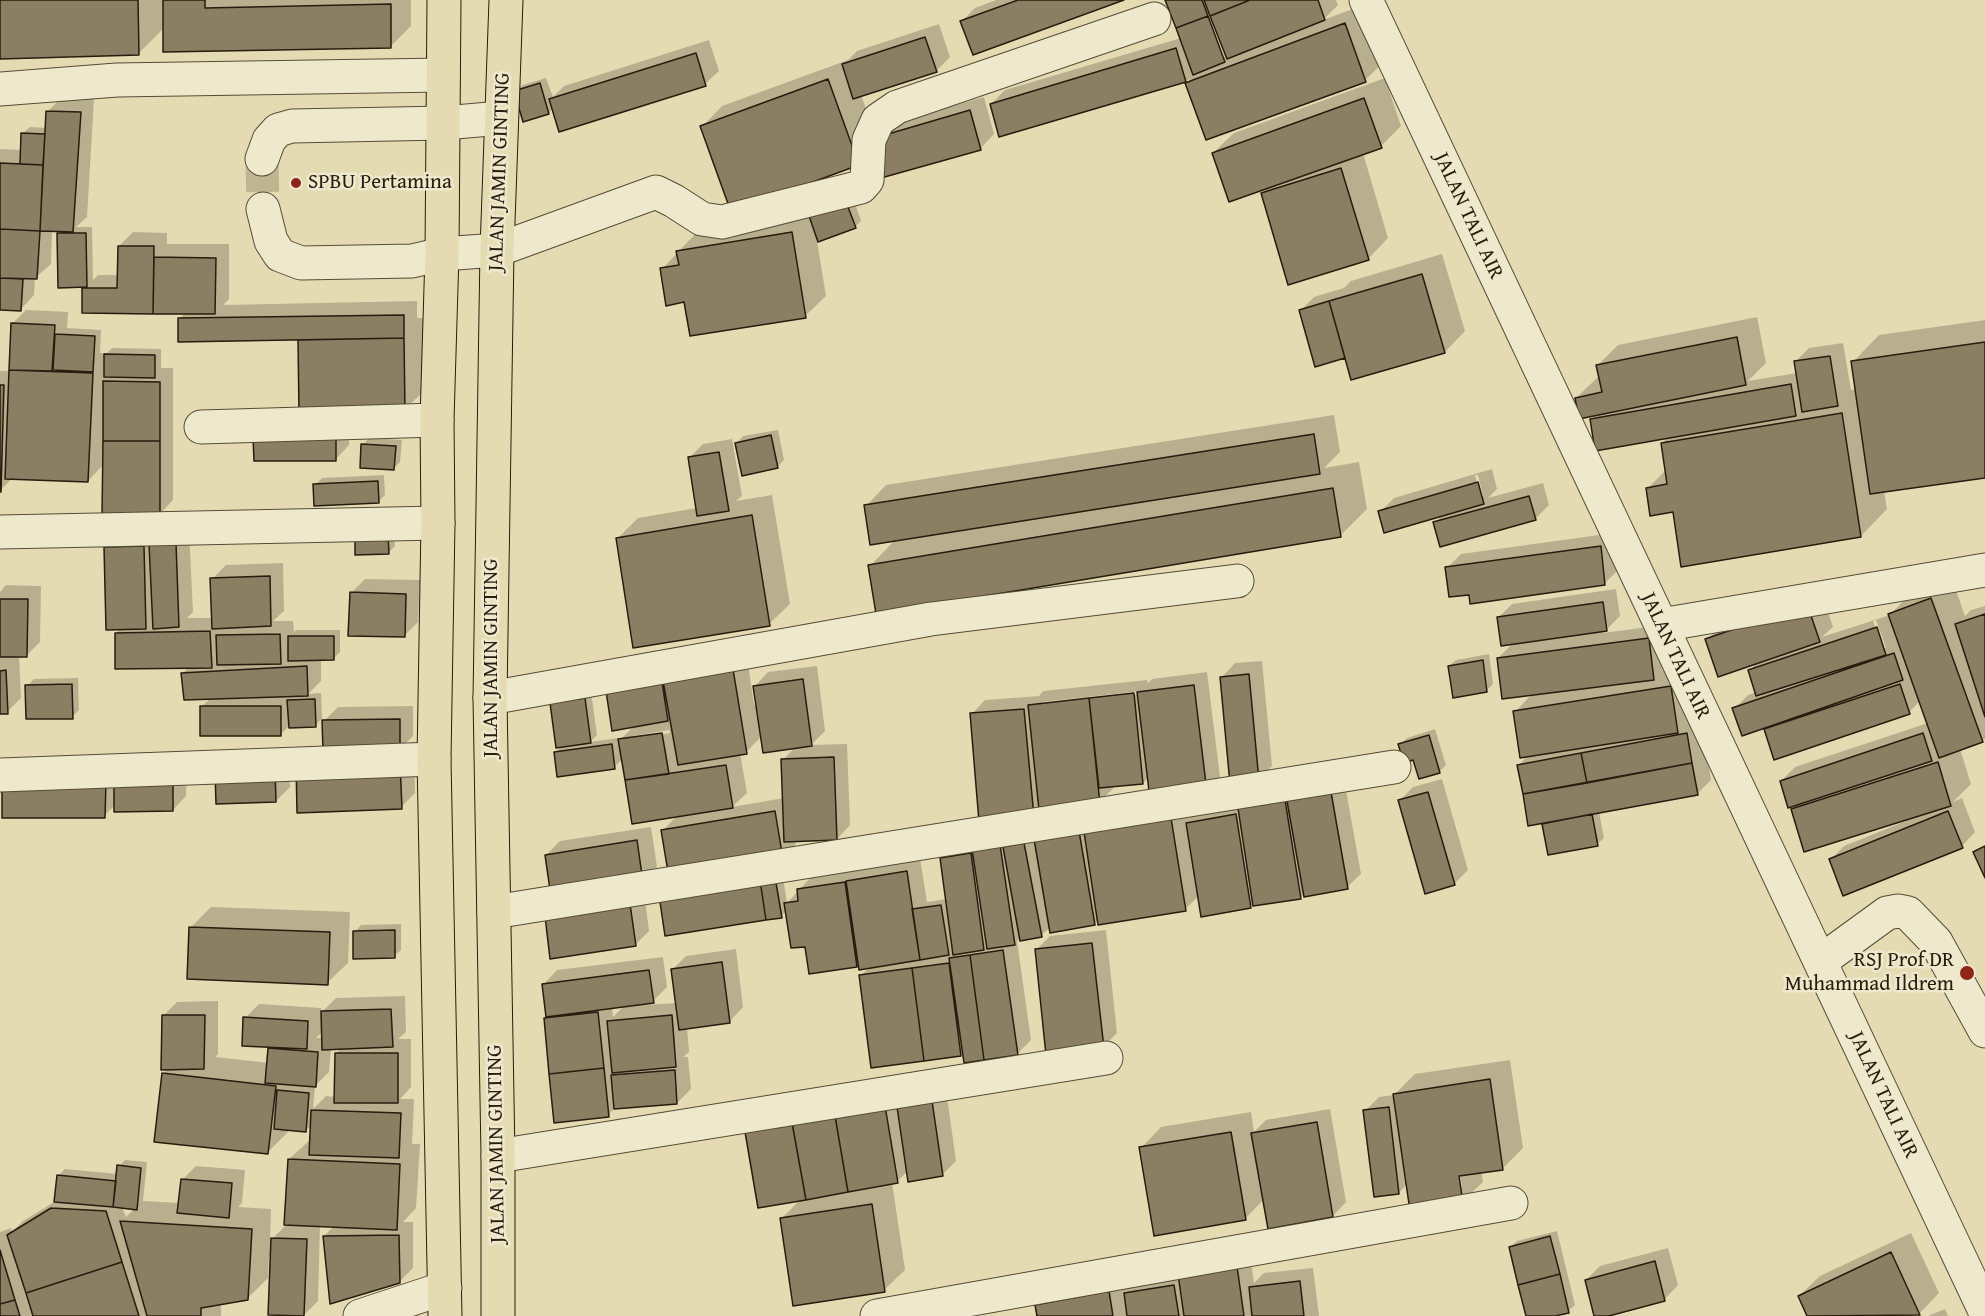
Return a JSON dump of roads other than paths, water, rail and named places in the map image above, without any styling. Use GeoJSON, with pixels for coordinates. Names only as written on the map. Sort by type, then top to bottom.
{"type":"FeatureCollection","features":[{"type":"Feature","properties":{"kind":"highway"},"geometry":{"type":"LineString","coordinates":[[444,0],[434,759],[445,1302]]}},
{"type":"Feature","properties":{"kind":"highway","name":"JALAN JAMIN GINTING"},"geometry":{"type":"LineString","coordinates":[[498,1316],[498,1156],[490,698],[501,118],[506,0]]}},
{"type":"Feature","properties":{"kind":"street","name":"JALAN TALI AIR"},"geometry":{"type":"LineString","coordinates":[[1366,0],[1985,1311]]}},
{"type":"Feature","properties":{"kind":"street"},"geometry":{"type":"LineString","coordinates":[[263,209],[271,241],[280,255],[301,263],[412,261],[442,254],[498,250],[656,192],[702,219],[722,222],[861,187],[867,180],[869,140],[878,120],[897,107],[1154,19]]}},
{"type":"Feature","properties":{"kind":"street"},"geometry":{"type":"LineString","coordinates":[[0,89],[117,80],[443,75]]}},
{"type":"Feature","properties":{"kind":"street"},"geometry":{"type":"LineString","coordinates":[[262,159],[270,140],[278,130],[292,126],[444,123],[501,118]]}},
{"type":"Feature","properties":{"kind":"street"},"geometry":{"type":"LineString","coordinates":[[201,427],[437,420]]}},
{"type":"Feature","properties":{"kind":"street"},"geometry":{"type":"LineString","coordinates":[[0,532],[438,523]]}},
{"type":"Feature","properties":{"kind":"street"},"geometry":{"type":"LineString","coordinates":[[1661,625],[1985,570]]}},
{"type":"Feature","properties":{"kind":"street"},"geometry":{"type":"LineString","coordinates":[[490,698],[932,618],[1237,581]]}},
{"type":"Feature","properties":{"kind":"street"},"geometry":{"type":"LineString","coordinates":[[0,775],[434,759]]}},
{"type":"Feature","properties":{"kind":"street"},"geometry":{"type":"LineString","coordinates":[[494,912],[1394,767]]}},
{"type":"Feature","properties":{"kind":"street"},"geometry":{"type":"LineString","coordinates":[[1821,961],[1887,913],[1898,911],[1908,914],[1936,942],[1985,1031]]}},
{"type":"Feature","properties":{"kind":"street"},"geometry":{"type":"LineString","coordinates":[[498,1156],[1106,1058]]}},
{"type":"Feature","properties":{"kind":"street"},"geometry":{"type":"LineString","coordinates":[[877,1316],[1511,1203]]}},
{"type":"Feature","properties":{"kind":"street"},"geometry":{"type":"LineString","coordinates":[[360,1316],[445,1302]]}},
{"type":"Feature","properties":{"kind":"tunnel"},"geometry":{"type":"LineString","coordinates":[[262,159],[263,209]]}},
{"type":"Feature","properties":{"kind":"place","name":"SPBU Pertamina"},"geometry":{"type":"Point","coordinates":[296,183]}},
{"type":"Feature","properties":{"kind":"place","name":"RSJ Prof DR Muhammad Ildrem"},"geometry":{"type":"Point","coordinates":[1967,973]}}]}
